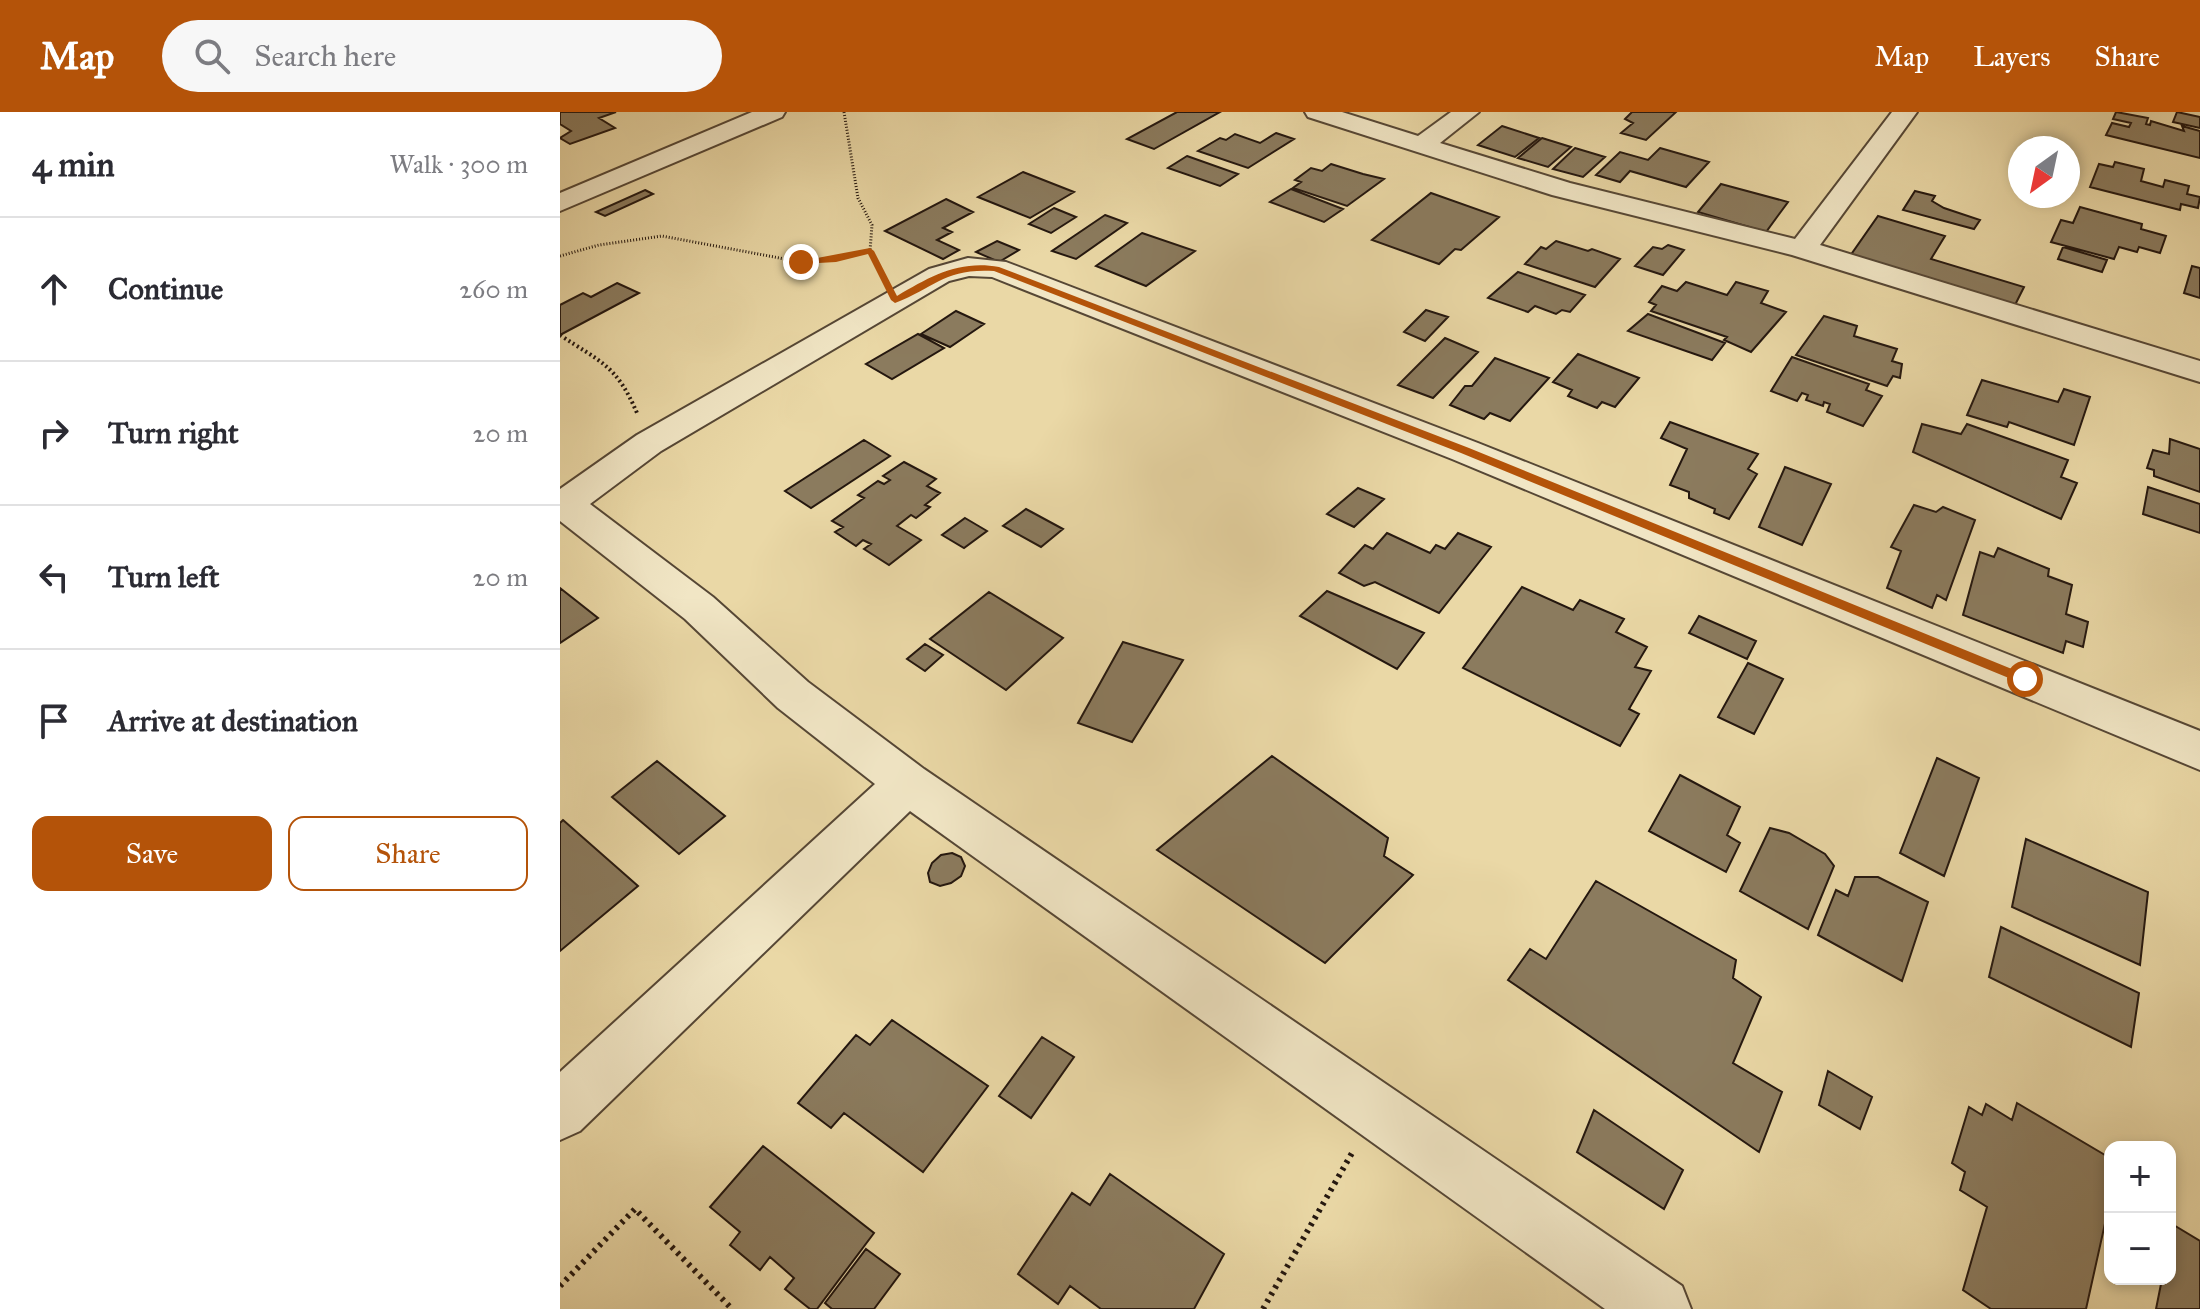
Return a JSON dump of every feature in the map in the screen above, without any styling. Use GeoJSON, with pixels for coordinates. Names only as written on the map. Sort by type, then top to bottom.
{"type":"FeatureCollection","features":[{"type":"Feature","properties":{"kind":"street"},"geometry":{"type":"LineString","coordinates":[[560,203],[773,112]]}},
{"type":"Feature","properties":{"kind":"street"},"geometry":{"type":"LineString","coordinates":[[1317,112],[1561,189],[1802,249],[2200,372]]}},
{"type":"Feature","properties":{"kind":"street"},"geometry":{"type":"LineString","coordinates":[[1421,145],[1467,112]]}},
{"type":"Feature","properties":{"kind":"street"},"geometry":{"type":"LineString","coordinates":[[1802,249],[1905,112]]}},
{"type":"Feature","properties":{"kind":"street"},"geometry":{"type":"LineString","coordinates":[[1659,1309],[908,783],[793,695],[699,608],[563,506],[649,443],[939,275],[968,267],[996,268],[1465,451],[2200,751]]}},
{"type":"Feature","properties":{"kind":"street"},"geometry":{"type":"LineString","coordinates":[[560,1111],[908,783]]}},
{"type":"Feature","properties":{"kind":"path"},"geometry":{"type":"LineString","coordinates":[[844,112],[858,198],[872,225],[870,251],[895,300]]}},
{"type":"Feature","properties":{"kind":"path"},"geometry":{"type":"LineString","coordinates":[[560,256],[599,245],[662,236],[698,240],[801,262],[836,259],[870,251]]}},
{"type":"Feature","properties":{"kind":"path"},"geometry":{"type":"LineString","coordinates":[[560,335],[591,352],[612,372],[629,393],[649,443]]}},
{"type":"Feature","properties":{"kind":"path"},"geometry":{"type":"LineString","coordinates":[[1263,1309],[1356,1146]]}},
{"type":"Feature","properties":{"kind":"path"},"geometry":{"type":"LineString","coordinates":[[560,1286],[635,1209],[732,1309]]}},
{"type":"Feature","properties":{"kind":"building"},"geometry":{"type":"Polygon","coordinates":[[[560,112],[616,112],[599,118],[615,128],[570,144],[560,138],[571,131],[560,124],[560,112]]]}},
{"type":"Feature","properties":{"kind":"building"},"geometry":{"type":"Polygon","coordinates":[[[1177,112],[1220,112],[1154,149],[1127,139],[1177,112]]]}},
{"type":"Feature","properties":{"kind":"building"},"geometry":{"type":"Polygon","coordinates":[[[1632,112],[1676,112],[1646,140],[1621,133],[1633,123],[1625,119],[1632,112]]]}},
{"type":"Feature","properties":{"kind":"building"},"geometry":{"type":"Polygon","coordinates":[[[2116,112],[2148,118],[2146,124],[2150,125],[2151,121],[2184,131],[2182,126],[2200,131],[2200,158],[2106,135],[2112,123],[2129,127],[2131,123],[2113,119],[2116,112]]]}},
{"type":"Feature","properties":{"kind":"building"},"geometry":{"type":"Polygon","coordinates":[[[2177,112],[2200,117],[2200,128],[2173,122],[2177,112]]]}},
{"type":"Feature","properties":{"kind":"building"},"geometry":{"type":"Polygon","coordinates":[[[1502,126],[1539,138],[1515,157],[1478,145],[1502,126]]]}},
{"type":"Feature","properties":{"kind":"building"},"geometry":{"type":"Polygon","coordinates":[[[1276,133],[1294,139],[1248,168],[1198,151],[1220,138],[1226,140],[1235,134],[1260,143],[1276,133]]]}},
{"type":"Feature","properties":{"kind":"building"},"geometry":{"type":"Polygon","coordinates":[[[1542,138],[1571,147],[1548,167],[1518,158],[1542,138]]]}},
{"type":"Feature","properties":{"kind":"building"},"geometry":{"type":"Polygon","coordinates":[[[1575,148],[1605,157],[1583,177],[1553,169],[1575,148]]]}},
{"type":"Feature","properties":{"kind":"building"},"geometry":{"type":"Polygon","coordinates":[[[1660,148],[1709,162],[1686,187],[1630,171],[1620,182],[1596,175],[1620,152],[1648,160],[1660,148]]]}},
{"type":"Feature","properties":{"kind":"building"},"geometry":{"type":"Polygon","coordinates":[[[1187,156],[1238,174],[1220,186],[1168,168],[1187,156]]]}},
{"type":"Feature","properties":{"kind":"building"},"geometry":{"type":"Polygon","coordinates":[[[2115,162],[2144,169],[2141,181],[2163,187],[2165,180],[2189,186],[2187,194],[2200,197],[2198,208],[2181,204],[2180,210],[2090,187],[2099,164],[2113,167],[2115,162]]]}},
{"type":"Feature","properties":{"kind":"building"},"geometry":{"type":"Polygon","coordinates":[[[1331,164],[1384,179],[1347,206],[1293,188],[1301,182],[1295,180],[1311,168],[1322,171],[1331,164]]]}},
{"type":"Feature","properties":{"kind":"building"},"geometry":{"type":"Polygon","coordinates":[[[1023,172],[1074,192],[1030,218],[978,197],[1023,172]]]}},
{"type":"Feature","properties":{"kind":"building"},"geometry":{"type":"Polygon","coordinates":[[[1721,184],[1788,202],[1766,232],[1698,212],[1721,184]]]}},
{"type":"Feature","properties":{"kind":"building"},"geometry":{"type":"Polygon","coordinates":[[[1291,189],[1343,209],[1324,222],[1270,202],[1291,189]]]}},
{"type":"Feature","properties":{"kind":"building"},"geometry":{"type":"Polygon","coordinates":[[[645,190],[653,194],[605,216],[596,212],[645,190]]]}},
{"type":"Feature","properties":{"kind":"building"},"geometry":{"type":"Polygon","coordinates":[[[1915,191],[1935,196],[1932,201],[1944,208],[1980,220],[1974,229],[1903,210],[1915,191]]]}},
{"type":"Feature","properties":{"kind":"building"},"geometry":{"type":"Polygon","coordinates":[[[1431,193],[1499,217],[1461,250],[1455,249],[1439,264],[1372,240],[1431,193]]]}},
{"type":"Feature","properties":{"kind":"building"},"geometry":{"type":"Polygon","coordinates":[[[946,199],[973,212],[943,228],[952,232],[937,240],[959,250],[943,259],[885,231],[946,199]]]}},
{"type":"Feature","properties":{"kind":"building"},"geometry":{"type":"Polygon","coordinates":[[[2080,207],[2142,224],[2141,229],[2166,236],[2160,253],[2139,247],[2137,252],[2119,247],[2114,259],[2051,242],[2061,220],[2073,223],[2080,207]]]}},
{"type":"Feature","properties":{"kind":"building"},"geometry":{"type":"Polygon","coordinates":[[[1054,208],[1076,217],[1051,233],[1029,224],[1054,208]]]}},
{"type":"Feature","properties":{"kind":"building"},"geometry":{"type":"Polygon","coordinates":[[[1105,215],[1127,223],[1076,259],[1052,251],[1105,215]]]}},
{"type":"Feature","properties":{"kind":"building"},"geometry":{"type":"Polygon","coordinates":[[[1878,216],[1945,236],[1931,259],[2024,287],[2014,307],[1850,256],[1878,216]]]}},
{"type":"Feature","properties":{"kind":"building"},"geometry":{"type":"Polygon","coordinates":[[[1142,233],[1195,251],[1146,286],[1096,266],[1142,233]]]}},
{"type":"Feature","properties":{"kind":"building"},"geometry":{"type":"Polygon","coordinates":[[[997,241],[1019,250],[999,262],[976,252],[997,241]]]}},
{"type":"Feature","properties":{"kind":"building"},"geometry":{"type":"Polygon","coordinates":[[[1556,241],[1620,259],[1595,287],[1525,264],[1541,247],[1546,249],[1556,241]]]}},
{"type":"Feature","properties":{"kind":"building"},"geometry":{"type":"Polygon","coordinates":[[[1668,245],[1684,250],[1663,275],[1635,266],[1653,247],[1662,249],[1668,245]]]}},
{"type":"Feature","properties":{"kind":"building"},"geometry":{"type":"Polygon","coordinates":[[[2063,247],[2107,260],[2102,272],[2058,259],[2063,247]]]}},
{"type":"Feature","properties":{"kind":"building"},"geometry":{"type":"Polygon","coordinates":[[[2192,266],[2200,268],[2200,298],[2184,293],[2192,266]]]}},
{"type":"Feature","properties":{"kind":"building"},"geometry":{"type":"Polygon","coordinates":[[[1518,272],[1585,295],[1570,312],[1562,310],[1556,314],[1535,306],[1528,312],[1488,298],[1518,272]]]}},
{"type":"Feature","properties":{"kind":"building"},"geometry":{"type":"Polygon","coordinates":[[[1686,282],[1727,295],[1736,282],[1768,291],[1761,303],[1786,312],[1751,352],[1724,340],[1727,337],[1651,311],[1656,305],[1649,302],[1662,286],[1677,291],[1686,282]]]}},
{"type":"Feature","properties":{"kind":"building"},"geometry":{"type":"Polygon","coordinates":[[[617,283],[639,293],[560,335],[560,305],[583,293],[591,297],[617,283]]]}},
{"type":"Feature","properties":{"kind":"building"},"geometry":{"type":"Polygon","coordinates":[[[1426,310],[1448,317],[1425,341],[1404,332],[1426,310]]]}},
{"type":"Feature","properties":{"kind":"building"},"geometry":{"type":"Polygon","coordinates":[[[956,311],[984,324],[950,347],[921,334],[956,311]]]}},
{"type":"Feature","properties":{"kind":"building"},"geometry":{"type":"Polygon","coordinates":[[[1648,314],[1725,343],[1712,360],[1628,331],[1648,314]]]}},
{"type":"Feature","properties":{"kind":"building"},"geometry":{"type":"Polygon","coordinates":[[[1824,316],[1857,326],[1854,336],[1897,349],[1892,361],[1902,364],[1900,378],[1893,376],[1887,386],[1796,355],[1824,316]]]}},
{"type":"Feature","properties":{"kind":"building"},"geometry":{"type":"Polygon","coordinates":[[[918,334],[944,348],[892,379],[866,364],[918,334]]]}},
{"type":"Feature","properties":{"kind":"building"},"geometry":{"type":"Polygon","coordinates":[[[1445,338],[1478,352],[1433,398],[1398,385],[1445,338]]]}},
{"type":"Feature","properties":{"kind":"building"},"geometry":{"type":"Polygon","coordinates":[[[1578,354],[1639,378],[1615,407],[1602,402],[1597,408],[1568,396],[1572,390],[1553,382],[1578,354]]]}},
{"type":"Feature","properties":{"kind":"building"},"geometry":{"type":"Polygon","coordinates":[[[1792,357],[1869,384],[1866,390],[1882,396],[1863,426],[1827,412],[1830,404],[1824,402],[1823,406],[1806,400],[1808,395],[1802,393],[1797,401],[1771,391],[1792,357]]]}},
{"type":"Feature","properties":{"kind":"building"},"geometry":{"type":"Polygon","coordinates":[[[1495,358],[1549,378],[1510,421],[1490,413],[1484,419],[1450,405],[1465,386],[1472,386],[1495,358]]]}},
{"type":"Feature","properties":{"kind":"building"},"geometry":{"type":"Polygon","coordinates":[[[1982,380],[2058,402],[2064,389],[2090,397],[2074,445],[2009,422],[2007,427],[1967,415],[1982,380]]]}},
{"type":"Feature","properties":{"kind":"building"},"geometry":{"type":"Polygon","coordinates":[[[1670,422],[1758,454],[1748,469],[1757,474],[1729,519],[1689,498],[1689,492],[1670,485],[1687,449],[1661,438],[1670,422]]]}},
{"type":"Feature","properties":{"kind":"building"},"geometry":{"type":"Polygon","coordinates":[[[1922,424],[1961,434],[1967,424],[2068,460],[2061,477],[2077,483],[2061,519],[1913,452],[1922,424]]]}},
{"type":"Feature","properties":{"kind":"building"},"geometry":{"type":"Polygon","coordinates":[[[2170,439],[2200,449],[2200,492],[2154,476],[2154,470],[2147,468],[2153,450],[2169,454],[2170,439]]]}},
{"type":"Feature","properties":{"kind":"building"},"geometry":{"type":"Polygon","coordinates":[[[864,440],[890,456],[811,508],[785,491],[864,440]]]}},
{"type":"Feature","properties":{"kind":"building"},"geometry":{"type":"Polygon","coordinates":[[[904,462],[936,479],[927,486],[940,493],[925,505],[930,507],[916,518],[911,515],[897,526],[921,540],[889,565],[864,549],[871,544],[863,540],[856,546],[835,532],[843,527],[832,521],[864,498],[858,495],[878,481],[884,484],[890,480],[883,476],[904,462]]]}},
{"type":"Feature","properties":{"kind":"building"},"geometry":{"type":"Polygon","coordinates":[[[1785,467],[1831,484],[1802,545],[1759,527],[1785,467]]]}},
{"type":"Feature","properties":{"kind":"building"},"geometry":{"type":"Polygon","coordinates":[[[2148,487],[2200,504],[2200,533],[2143,514],[2148,487]]]}},
{"type":"Feature","properties":{"kind":"building"},"geometry":{"type":"Polygon","coordinates":[[[1358,488],[1384,499],[1354,527],[1327,514],[1358,488]]]}},
{"type":"Feature","properties":{"kind":"building"},"geometry":{"type":"Polygon","coordinates":[[[1914,505],[1936,512],[1943,507],[1975,520],[1946,600],[1937,595],[1932,608],[1887,588],[1901,551],[1891,547],[1914,505]]]}},
{"type":"Feature","properties":{"kind":"building"},"geometry":{"type":"Polygon","coordinates":[[[1026,509],[1063,529],[1041,547],[1003,526],[1026,509]]]}},
{"type":"Feature","properties":{"kind":"building"},"geometry":{"type":"Polygon","coordinates":[[[965,518],[987,531],[964,548],[942,535],[965,518]]]}},
{"type":"Feature","properties":{"kind":"building"},"geometry":{"type":"Polygon","coordinates":[[[1387,533],[1430,553],[1436,545],[1445,549],[1458,533],[1491,547],[1439,613],[1375,582],[1364,586],[1339,573],[1365,545],[1373,549],[1387,533]]]}},
{"type":"Feature","properties":{"kind":"building"},"geometry":{"type":"Polygon","coordinates":[[[1998,548],[2049,569],[2048,576],[2072,585],[2066,614],[2088,622],[2083,647],[2066,641],[2063,653],[1963,615],[1980,552],[1994,557],[1998,548]]]}},
{"type":"Feature","properties":{"kind":"building"},"geometry":{"type":"Polygon","coordinates":[[[1522,587],[1573,610],[1580,600],[1624,619],[1616,632],[1647,647],[1635,667],[1651,671],[1629,709],[1639,714],[1620,746],[1463,668],[1522,587]]]}},
{"type":"Feature","properties":{"kind":"building"},"geometry":{"type":"Polygon","coordinates":[[[560,588],[598,618],[560,643],[560,588]]]}},
{"type":"Feature","properties":{"kind":"building"},"geometry":{"type":"Polygon","coordinates":[[[1327,591],[1424,633],[1397,669],[1300,616],[1327,591]]]}},
{"type":"Feature","properties":{"kind":"building"},"geometry":{"type":"Polygon","coordinates":[[[989,592],[1063,638],[1006,690],[930,639],[989,592]]]}},
{"type":"Feature","properties":{"kind":"building"},"geometry":{"type":"Polygon","coordinates":[[[1699,616],[1756,641],[1747,659],[1689,633],[1699,616]]]}},
{"type":"Feature","properties":{"kind":"building"},"geometry":{"type":"Polygon","coordinates":[[[1123,642],[1183,660],[1132,742],[1078,723],[1123,642]]]}},
{"type":"Feature","properties":{"kind":"building"},"geometry":{"type":"Polygon","coordinates":[[[925,644],[943,655],[925,671],[907,659],[925,644]]]}},
{"type":"Feature","properties":{"kind":"building"},"geometry":{"type":"Polygon","coordinates":[[[1748,663],[1783,679],[1754,734],[1718,717],[1748,663]]]}},
{"type":"Feature","properties":{"kind":"building"},"geometry":{"type":"Polygon","coordinates":[[[1272,756],[1388,838],[1384,856],[1413,875],[1325,963],[1157,850],[1272,756]]]}},
{"type":"Feature","properties":{"kind":"building"},"geometry":{"type":"Polygon","coordinates":[[[1937,758],[1979,778],[1944,876],[1900,853],[1937,758]]]}},
{"type":"Feature","properties":{"kind":"building"},"geometry":{"type":"Polygon","coordinates":[[[657,761],[725,816],[679,854],[612,797],[657,761]]]}},
{"type":"Feature","properties":{"kind":"building"},"geometry":{"type":"Polygon","coordinates":[[[1680,775],[1740,807],[1727,835],[1740,843],[1726,872],[1649,831],[1680,775]]]}},
{"type":"Feature","properties":{"kind":"building"},"geometry":{"type":"Polygon","coordinates":[[[563,820],[638,886],[560,951],[560,823],[563,820]]]}},
{"type":"Feature","properties":{"kind":"building"},"geometry":{"type":"Polygon","coordinates":[[[1770,828],[1789,833],[1825,854],[1834,866],[1808,929],[1740,891],[1770,828]]]}},
{"type":"Feature","properties":{"kind":"building"},"geometry":{"type":"Polygon","coordinates":[[[2026,839],[2148,892],[2140,965],[2012,907],[2026,839]]]}},
{"type":"Feature","properties":{"kind":"building"},"geometry":{"type":"Polygon","coordinates":[[[952,853],[961,857],[965,866],[961,876],[940,886],[930,882],[928,873],[932,863],[941,855],[952,853]]]}},
{"type":"Feature","properties":{"kind":"building"},"geometry":{"type":"Polygon","coordinates":[[[1855,877],[1878,877],[1928,902],[1902,981],[1818,935],[1836,890],[1848,896],[1855,877]]]}},
{"type":"Feature","properties":{"kind":"building"},"geometry":{"type":"Polygon","coordinates":[[[1596,881],[1736,960],[1733,978],[1761,997],[1733,1063],[1782,1092],[1759,1152],[1508,980],[1530,949],[1546,959],[1596,881]]]}},
{"type":"Feature","properties":{"kind":"building"},"geometry":{"type":"Polygon","coordinates":[[[2001,927],[2139,993],[2131,1047],[1989,977],[2001,927]]]}},
{"type":"Feature","properties":{"kind":"building"},"geometry":{"type":"Polygon","coordinates":[[[892,1020],[988,1086],[923,1172],[844,1113],[831,1128],[798,1103],[856,1035],[870,1045],[892,1020]]]}},
{"type":"Feature","properties":{"kind":"building"},"geometry":{"type":"Polygon","coordinates":[[[1042,1037],[1074,1057],[1031,1118],[999,1096],[1042,1037]]]}},
{"type":"Feature","properties":{"kind":"building"},"geometry":{"type":"Polygon","coordinates":[[[1828,1071],[1872,1097],[1860,1129],[1819,1105],[1828,1071]]]}},
{"type":"Feature","properties":{"kind":"building"},"geometry":{"type":"Polygon","coordinates":[[[2017,1103],[2104,1154],[2104,1228],[2086,1309],[1991,1309],[1963,1290],[1987,1207],[1960,1190],[1965,1172],[1952,1163],[1969,1107],[1982,1115],[1986,1104],[2012,1120],[2017,1103]]]}},
{"type":"Feature","properties":{"kind":"building"},"geometry":{"type":"Polygon","coordinates":[[[1594,1110],[1683,1170],[1664,1209],[1577,1152],[1594,1110]]]}},
{"type":"Feature","properties":{"kind":"building"},"geometry":{"type":"Polygon","coordinates":[[[763,1146],[874,1233],[817,1309],[810,1309],[785,1289],[794,1278],[770,1257],[760,1270],[730,1245],[740,1232],[710,1207],[763,1146]]]}},
{"type":"Feature","properties":{"kind":"building"},"geometry":{"type":"Polygon","coordinates":[[[1110,1174],[1224,1254],[1194,1309],[1101,1309],[1070,1286],[1058,1304],[1018,1274],[1072,1193],[1090,1205],[1110,1174]]]}},
{"type":"Feature","properties":{"kind":"building"},"geometry":{"type":"Polygon","coordinates":[[[2176,1226],[2200,1241],[2200,1309],[2156,1309],[2161,1285],[2176,1285],[2176,1226]]]}},
{"type":"Feature","properties":{"kind":"building"},"geometry":{"type":"Polygon","coordinates":[[[866,1249],[900,1274],[874,1309],[832,1309],[825,1303],[866,1249]]]}},
{"type":"Feature","properties":{"kind":"route"},"geometry":{"type":"LineString","coordinates":[[801,262],[836,259],[870,251],[895,300],[939,275],[968,267],[996,268],[1465,451],[2025,679]]}}]}
